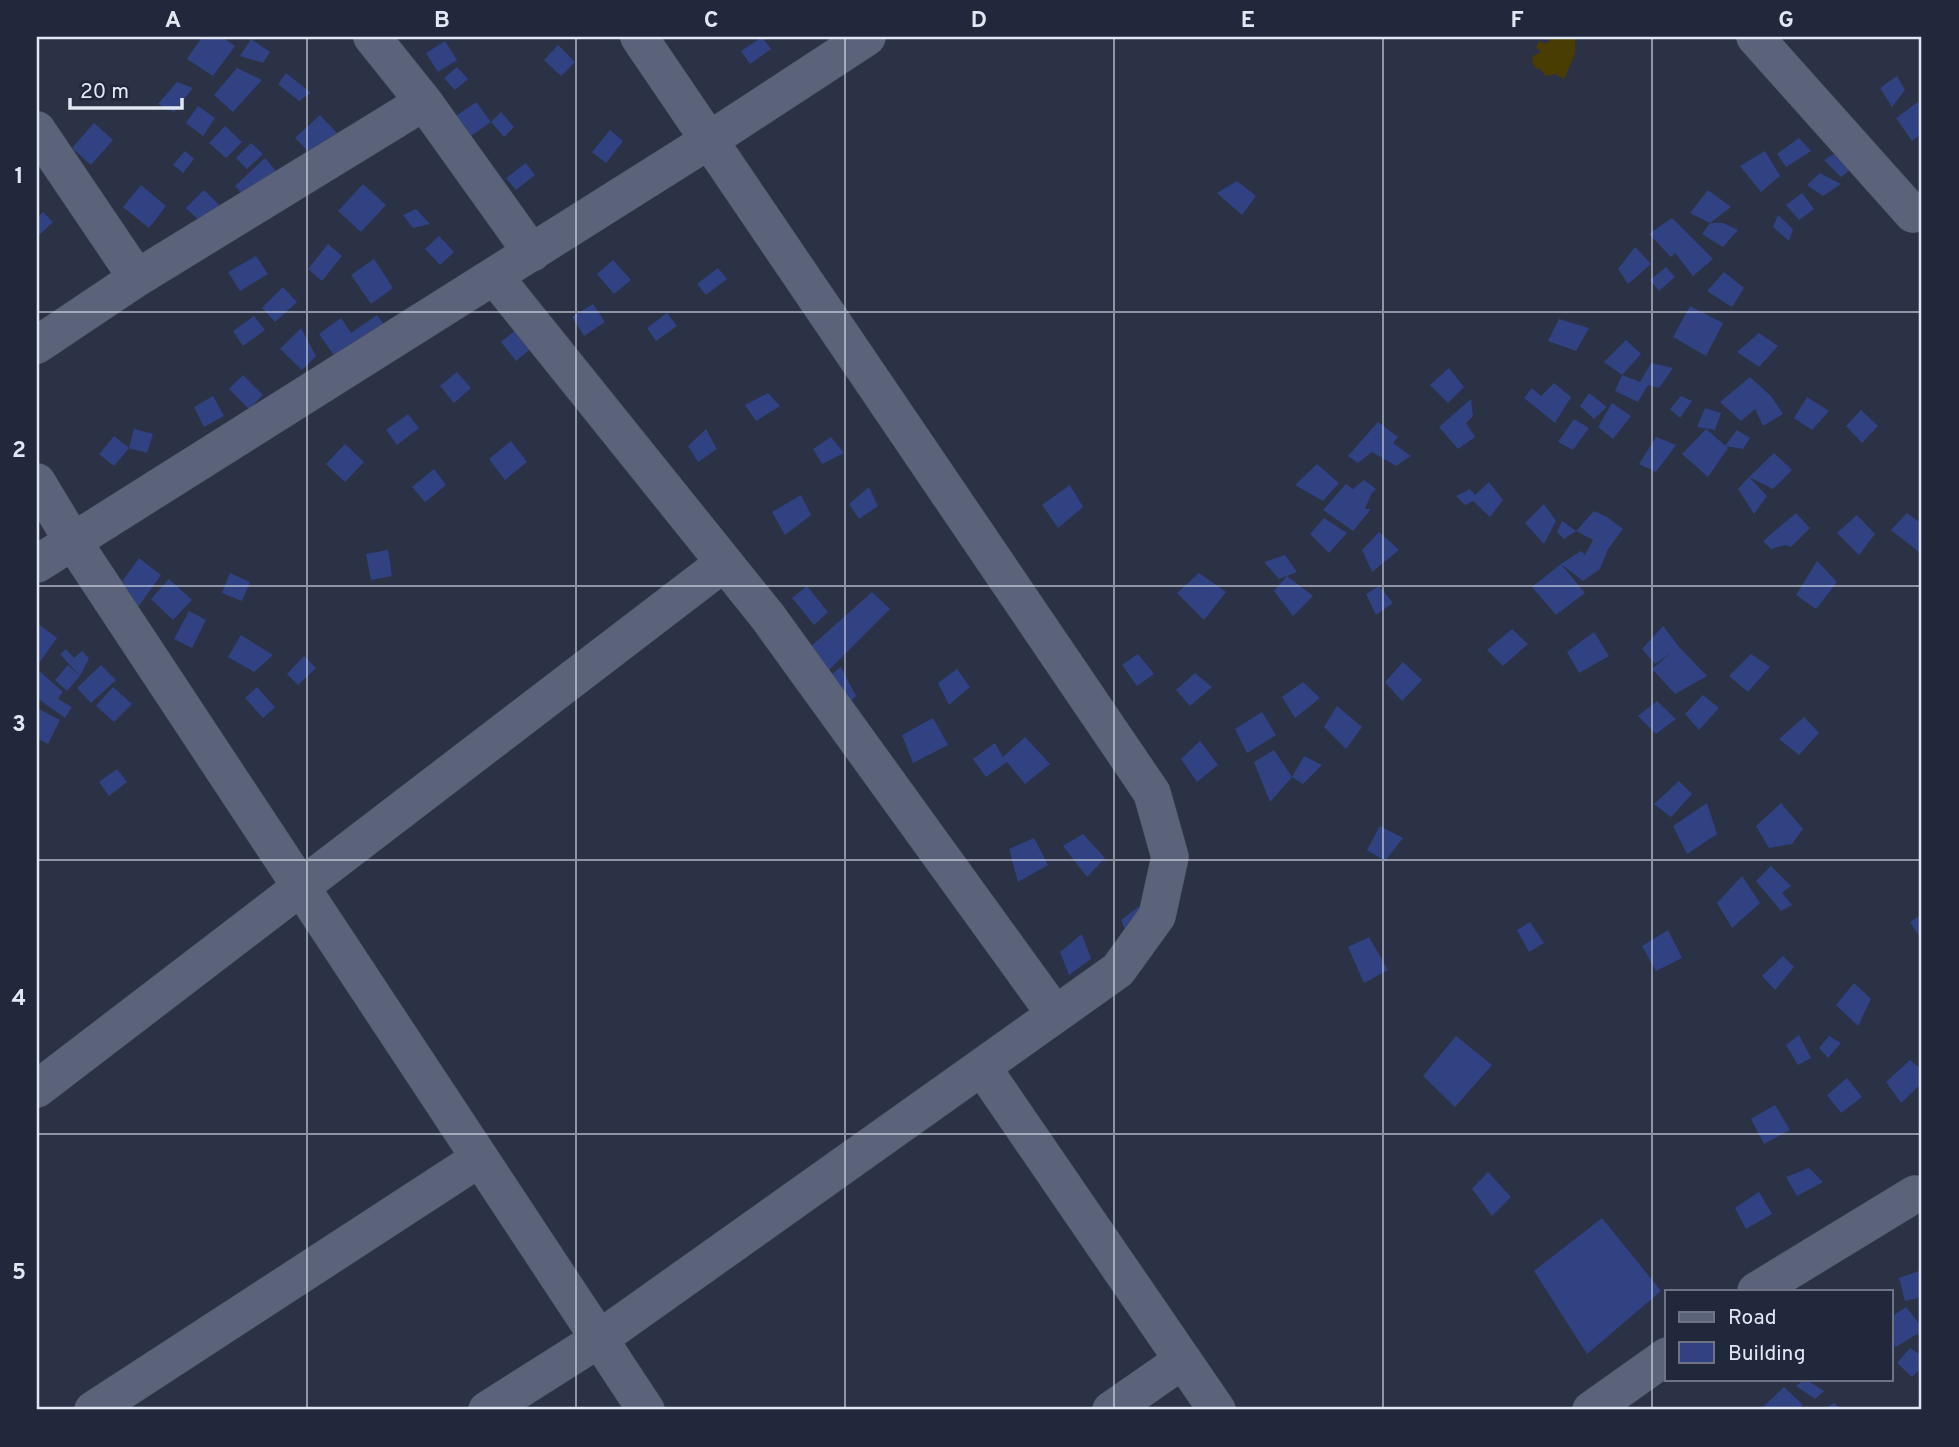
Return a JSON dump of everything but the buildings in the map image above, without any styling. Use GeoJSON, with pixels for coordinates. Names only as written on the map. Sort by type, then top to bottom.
{"type":"FeatureCollection","features":[{"type":"Feature","properties":{"kind":"street"},"geometry":{"type":"LineString","coordinates":[[372,37],[424,102],[532,253]]}},
{"type":"Feature","properties":{"kind":"street"},"geometry":{"type":"LineString","coordinates":[[487,1410],[599,1339],[1118,970],[1157,916],[1170,857],[1152,793],[639,37]]}},
{"type":"Feature","properties":{"kind":"street"},"geometry":{"type":"LineString","coordinates":[[37,564],[532,253],[867,37]]}},
{"type":"Feature","properties":{"kind":"street"},"geometry":{"type":"LineString","coordinates":[[1755,37],[1913,214]]}},
{"type":"Feature","properties":{"kind":"street"},"geometry":{"type":"LineString","coordinates":[[37,345],[137,278],[424,102]]}},
{"type":"Feature","properties":{"kind":"street"},"geometry":{"type":"LineString","coordinates":[[37,130],[137,278]]}},
{"type":"Feature","properties":{"kind":"street"},"geometry":{"type":"LineString","coordinates":[[494,276],[768,617],[1055,1014]]}},
{"type":"Feature","properties":{"kind":"street"},"geometry":{"type":"LineString","coordinates":[[37,482],[72,541],[646,1410]]}},
{"type":"Feature","properties":{"kind":"street"},"geometry":{"type":"LineString","coordinates":[[37,1088],[724,563]]}},
{"type":"Feature","properties":{"kind":"street"},"geometry":{"type":"LineString","coordinates":[[982,1067],[1217,1410]]}},
{"type":"Feature","properties":{"kind":"street"},"geometry":{"type":"LineString","coordinates":[[93,1410],[480,1158]]}},
{"type":"Feature","properties":{"kind":"street"},"geometry":{"type":"LineString","coordinates":[[1758,1290],[1915,1194]]}},
{"type":"Feature","properties":{"kind":"street"},"geometry":{"type":"LineString","coordinates":[[1591,1410],[1665,1357]]}},
{"type":"Feature","properties":{"kind":"street"},"geometry":{"type":"LineString","coordinates":[[1111,1410],[1183,1360]]}},
{"type":"Feature","properties":{"kind":"shaded area"},"geometry":{"type":"Polygon","coordinates":[[[1552,37],[1575,37],[1575,53],[1564,79],[1555,74],[1545,76],[1532,62],[1533,56],[1541,52],[1536,47],[1539,41],[1546,44],[1552,37]]]}}]}
